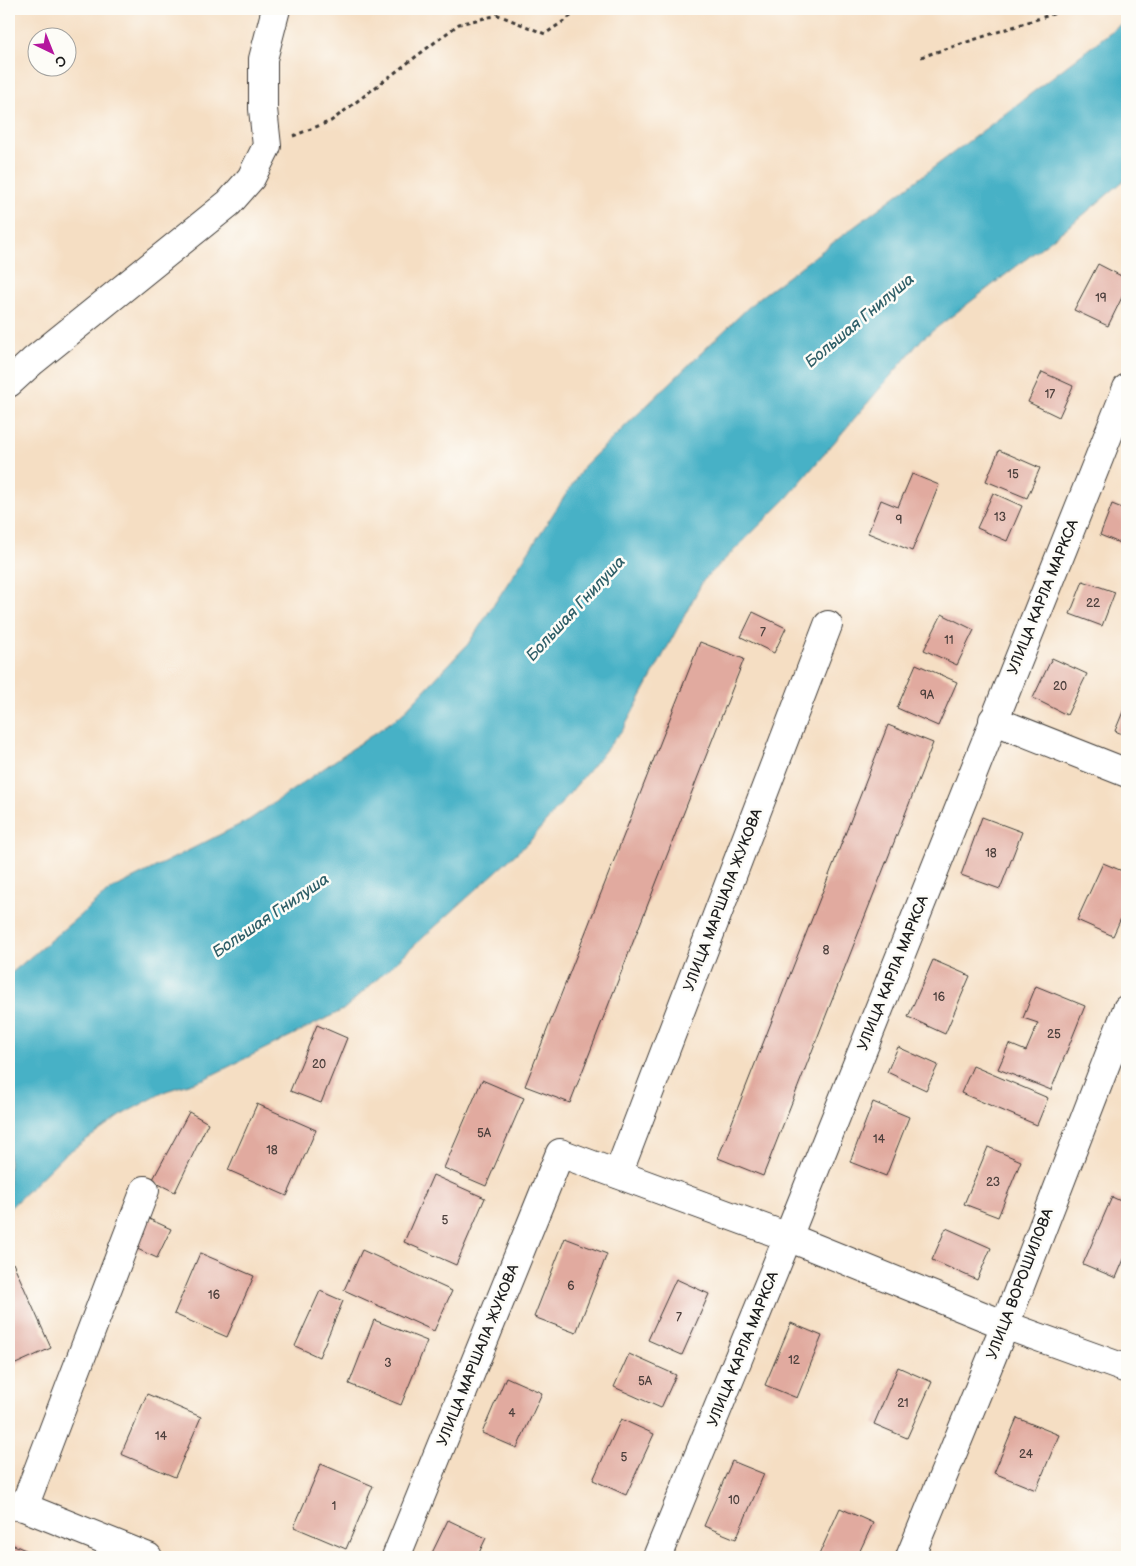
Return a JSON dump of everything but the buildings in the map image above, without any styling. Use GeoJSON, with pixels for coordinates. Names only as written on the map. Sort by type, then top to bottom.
{"type":"FeatureCollection","features":[{"type":"Feature","properties":{"kind":"street"},"geometry":{"type":"LineString","coordinates":[[9,382],[229,203],[251,178],[268,146],[263,109],[263,59],[276,9]]}},
{"type":"Feature","properties":{"kind":"street","name":"УЛИЦА КАРЛА МАРКСА"},"geometry":{"type":"LineString","coordinates":[[657,1557],[788,1238],[1127,388]]}},
{"type":"Feature","properties":{"kind":"street","name":"УЛИЦА МАРШАЛА ЖУКОВА"},"geometry":{"type":"LineString","coordinates":[[396,1557],[560,1153],[618,1174],[828,625]]}},
{"type":"Feature","properties":{"kind":"street"},"geometry":{"type":"LineString","coordinates":[[993,720],[1127,773]]}},
{"type":"Feature","properties":{"kind":"street","name":"УЛИЦА ВОРОШИЛОВА"},"geometry":{"type":"LineString","coordinates":[[910,1557],[1005,1325],[1127,1009]]}},
{"type":"Feature","properties":{"kind":"street"},"geometry":{"type":"LineString","coordinates":[[618,1174],[788,1238],[1005,1325],[1127,1369]]}},
{"type":"Feature","properties":{"kind":"street"},"geometry":{"type":"LineString","coordinates":[[145,1190],[16,1506],[148,1557]]}},
{"type":"Feature","properties":{"kind":"path"},"geometry":{"type":"LineString","coordinates":[[268,146],[331,121],[459,24],[498,15],[546,34],[581,9]]}},
{"type":"Feature","properties":{"kind":"path"},"geometry":{"type":"LineString","coordinates":[[920,57],[1068,9]]}},
{"type":"Feature","properties":{"kind":"water","name":"Большая Гнилуша"},"geometry":{"type":"Polygon","coordinates":[[[1127,19],[1127,178],[1082,216],[922,339],[786,499],[703,581],[624,728],[530,841],[343,1010],[204,1079],[166,1091],[125,1113],[63,1156],[9,1209],[9,975],[110,890],[249,820],[401,715],[468,644],[585,465],[755,301],[997,120],[1127,19]]]}}]}
